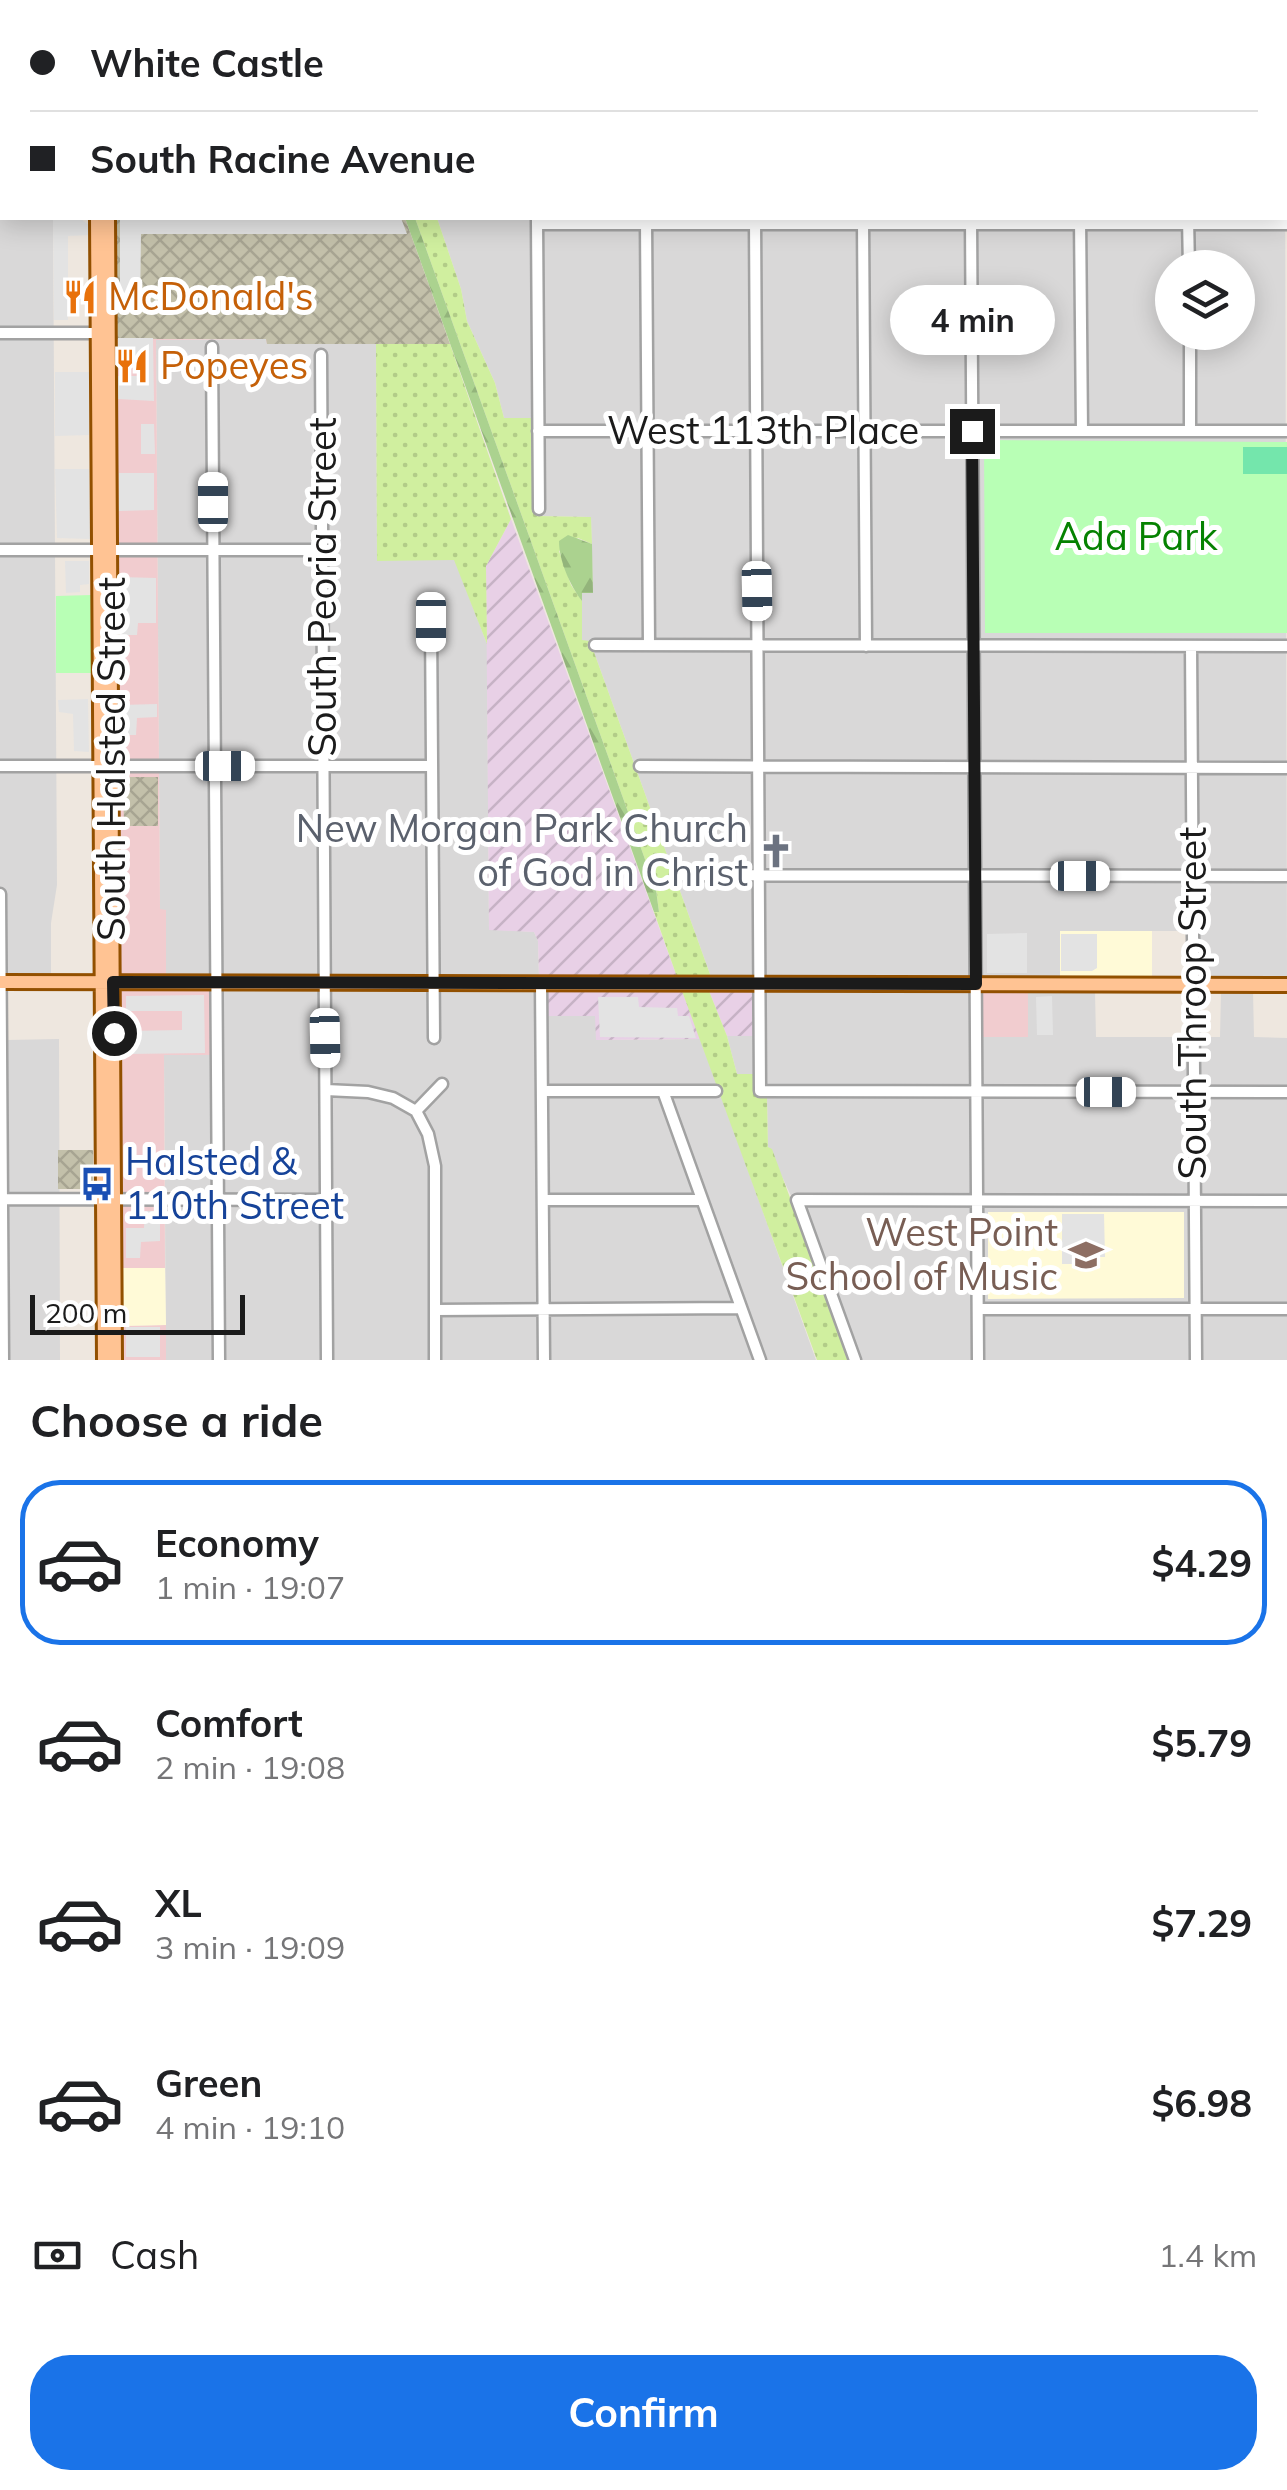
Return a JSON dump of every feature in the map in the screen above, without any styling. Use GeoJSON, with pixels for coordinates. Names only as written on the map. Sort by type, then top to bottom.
{"type":"FeatureCollection","features":[{"type":"Feature","properties":{"kind":"main road","name":"South Halsted Street"},"geometry":{"type":"LineString","coordinates":[[97,220],[103,333],[109,1200],[115,1360]]}},
{"type":"Feature","properties":{"kind":"main road","name":"South Halsted Street"},"geometry":{"type":"LineString","coordinates":[[103,333],[108,220]]}},
{"type":"Feature","properties":{"kind":"main road"},"geometry":{"type":"LineString","coordinates":[[0,982],[1287,984]]}},
{"type":"Feature","properties":{"kind":"main road","name":"South Halsted Street"},"geometry":{"type":"LineString","coordinates":[[104,1360],[109,1200]]}},
{"type":"Feature","properties":{"kind":"street"},"geometry":{"type":"LineString","coordinates":[[971,220],[978,1360]]}},
{"type":"Feature","properties":{"kind":"street"},"geometry":{"type":"LineString","coordinates":[[1080,220],[1082,431]]}},
{"type":"Feature","properties":{"kind":"street"},"geometry":{"type":"LineString","coordinates":[[1188,220],[1189,250]]}},
{"type":"Feature","properties":{"kind":"street"},"geometry":{"type":"LineString","coordinates":[[539,509],[537,221],[1188,220],[1287,224]]}},
{"type":"Feature","properties":{"kind":"street"},"geometry":{"type":"LineString","coordinates":[[646,221],[649,645]]}},
{"type":"Feature","properties":{"kind":"street"},"geometry":{"type":"LineString","coordinates":[[754,221],[760,1091],[1287,1092]]}},
{"type":"Feature","properties":{"kind":"street"},"geometry":{"type":"LineString","coordinates":[[863,221],[866,646]]}},
{"type":"Feature","properties":{"kind":"street"},"geometry":{"type":"LineString","coordinates":[[0,333],[103,333]]}},
{"type":"Feature","properties":{"kind":"street"},"geometry":{"type":"LineString","coordinates":[[212,347],[219,1360]]}},
{"type":"Feature","properties":{"kind":"street"},"geometry":{"type":"LineString","coordinates":[[1190,350],[1190,431]]}},
{"type":"Feature","properties":{"kind":"street","name":"South Peoria Street"},"geometry":{"type":"LineString","coordinates":[[321,355],[327,1360]]}},
{"type":"Feature","properties":{"kind":"street","name":"West 113th Place"},"geometry":{"type":"LineString","coordinates":[[538,431],[1287,431]]}},
{"type":"Feature","properties":{"kind":"street"},"geometry":{"type":"LineString","coordinates":[[0,550],[322,550]]}},
{"type":"Feature","properties":{"kind":"street"},"geometry":{"type":"LineString","coordinates":[[427,608],[431,622],[434,1038]]}},
{"type":"Feature","properties":{"kind":"street"},"geometry":{"type":"LineString","coordinates":[[595,645],[1287,646]]}},
{"type":"Feature","properties":{"kind":"street","name":"South Throop Street"},"geometry":{"type":"LineString","coordinates":[[1191,646],[1196,1360]]}},
{"type":"Feature","properties":{"kind":"street"},"geometry":{"type":"LineString","coordinates":[[0,766],[431,766]]}},
{"type":"Feature","properties":{"kind":"street"},"geometry":{"type":"LineString","coordinates":[[640,766],[1287,768]]}},
{"type":"Feature","properties":{"kind":"street"},"geometry":{"type":"LineString","coordinates":[[676,875],[1287,876]]}},
{"type":"Feature","properties":{"kind":"street"},"geometry":{"type":"LineString","coordinates":[[0,894],[3,1360]]}},
{"type":"Feature","properties":{"kind":"street"},"geometry":{"type":"LineString","coordinates":[[541,983],[544,1360]]}},
{"type":"Feature","properties":{"kind":"street"},"geometry":{"type":"LineString","coordinates":[[416,1112],[442,1084]]}},
{"type":"Feature","properties":{"kind":"street"},"geometry":{"type":"LineString","coordinates":[[326,1090],[382,1094],[416,1112],[428,1134],[435,1166],[435,1360]]}},
{"type":"Feature","properties":{"kind":"street"},"geometry":{"type":"LineString","coordinates":[[542,1091],[716,1091]]}},
{"type":"Feature","properties":{"kind":"street"},"geometry":{"type":"LineString","coordinates":[[663,1091],[760,1360]]}},
{"type":"Feature","properties":{"kind":"street"},"geometry":{"type":"LineString","coordinates":[[1,1199],[326,1200]]}},
{"type":"Feature","properties":{"kind":"street"},"geometry":{"type":"LineString","coordinates":[[543,1200],[702,1200]]}},
{"type":"Feature","properties":{"kind":"street"},"geometry":{"type":"LineString","coordinates":[[855,1360],[797,1200],[1287,1201]]}},
{"type":"Feature","properties":{"kind":"street"},"geometry":{"type":"LineString","coordinates":[[435,1310],[741,1308]]}},
{"type":"Feature","properties":{"kind":"street"},"geometry":{"type":"LineString","coordinates":[[978,1309],[1287,1309]]}},
{"type":"Feature","properties":{"kind":"shaded area"},"geometry":{"type":"Polygon","coordinates":[[[0,220],[53,220],[57,885],[51,923],[51,977],[0,977],[0,220]]]}},
{"type":"Feature","properties":{"kind":"shaded area"},"geometry":{"type":"Polygon","coordinates":[[[53,220],[82,220],[92,227],[91,235],[68,236],[68,320],[54,320],[53,220]]]}},
{"type":"Feature","properties":{"kind":"shaded area"},"geometry":{"type":"Polygon","coordinates":[[[108,220],[406,220],[450,344],[267,344],[266,339],[109,339],[108,220]]]}},
{"type":"Feature","properties":{"kind":"shaded area"},"geometry":{"type":"Polygon","coordinates":[[[115,220],[450,344],[156,340],[160,909],[166,910],[166,976],[119,976],[115,220]]]}},
{"type":"Feature","properties":{"kind":"shaded area"},"geometry":{"type":"Polygon","coordinates":[[[120,220],[402,220],[407,234],[141,234],[140,311],[120,311],[120,220]]]}},
{"type":"Feature","properties":{"kind":"shaded area"},"geometry":{"type":"Polygon","coordinates":[[[438,220],[1285,220],[1287,978],[1192,978],[1191,931],[1060,931],[1060,977],[711,977],[590,641],[582,641],[581,593],[593,593],[591,517],[536,516],[534,418],[504,418],[495,383],[467,321],[461,289],[438,220]]]}},
{"type":"Feature","properties":{"kind":"shaded area"},"geometry":{"type":"Polygon","coordinates":[[[118,338],[153,338],[154,401],[118,399],[118,376],[142,376],[142,357],[117,357],[118,338]]]}},
{"type":"Feature","properties":{"kind":"shaded area"},"geometry":{"type":"Polygon","coordinates":[[[267,339],[268,344],[376,344],[377,560],[455,560],[487,644],[489,929],[534,932],[539,977],[166,976],[166,911],[160,910],[156,340],[267,339]]]}},
{"type":"Feature","properties":{"kind":"shaded area"},"geometry":{"type":"Polygon","coordinates":[[[55,372],[89,372],[89,435],[55,436],[55,372]]]}},
{"type":"Feature","properties":{"kind":"shaded area"},"geometry":{"type":"Polygon","coordinates":[[[141,424],[154,424],[155,454],[141,454],[141,424]]]}},
{"type":"Feature","properties":{"kind":"shaded area"},"geometry":{"type":"Polygon","coordinates":[[[55,469],[89,469],[90,539],[57,538],[55,469]]]}},
{"type":"Feature","properties":{"kind":"shaded area"},"geometry":{"type":"Polygon","coordinates":[[[119,473],[154,473],[154,510],[119,511],[119,473]]]}},
{"type":"Feature","properties":{"kind":"shaded area"},"geometry":{"type":"Polygon","coordinates":[[[511,519],[677,977],[539,977],[534,932],[489,930],[486,566],[511,519]]]}},
{"type":"Feature","properties":{"kind":"shaded area"},"geometry":{"type":"Polygon","coordinates":[[[65,561],[89,561],[89,584],[80,585],[80,592],[66,593],[65,561]]]}},
{"type":"Feature","properties":{"kind":"shaded area"},"geometry":{"type":"Polygon","coordinates":[[[120,577],[156,578],[156,623],[138,623],[137,635],[119,635],[120,577]]]}},
{"type":"Feature","properties":{"kind":"shaded area"},"geometry":{"type":"Polygon","coordinates":[[[88,699],[89,752],[74,751],[73,714],[59,712],[58,700],[88,699]]]}},
{"type":"Feature","properties":{"kind":"shaded area"},"geometry":{"type":"Polygon","coordinates":[[[157,704],[157,717],[137,718],[136,735],[122,735],[121,705],[157,704]]]}},
{"type":"Feature","properties":{"kind":"shaded area"},"geometry":{"type":"Polygon","coordinates":[[[123,777],[158,777],[158,826],[124,826],[123,777]]]}},
{"type":"Feature","properties":{"kind":"shaded area"},"geometry":{"type":"Polygon","coordinates":[[[1060,931],[1152,931],[1152,977],[1060,977],[1060,931]]]}},
{"type":"Feature","properties":{"kind":"shaded area"},"geometry":{"type":"Polygon","coordinates":[[[1027,933],[1027,973],[987,973],[987,934],[1027,933]]]}},
{"type":"Feature","properties":{"kind":"shaded area"},"geometry":{"type":"Polygon","coordinates":[[[1061,934],[1097,934],[1097,968],[1061,971],[1061,934]]]}},
{"type":"Feature","properties":{"kind":"shaded area"},"geometry":{"type":"Polygon","coordinates":[[[119,990],[215,990],[216,1055],[164,1055],[165,1268],[122,1268],[119,990]]]}},
{"type":"Feature","properties":{"kind":"shaded area"},"geometry":{"type":"Polygon","coordinates":[[[215,990],[544,990],[596,1016],[597,1040],[701,1039],[816,1360],[166,1360],[164,1055],[215,1054],[215,990]]]}},
{"type":"Feature","properties":{"kind":"shaded area"},"geometry":{"type":"Polygon","coordinates":[[[544,990],[682,991],[701,1039],[596,1040],[595,1016],[544,1016],[544,990]]]}},
{"type":"Feature","properties":{"kind":"shaded area"},"geometry":{"type":"Polygon","coordinates":[[[759,990],[976,991],[1027,1037],[1028,991],[1095,992],[1096,1037],[1220,1037],[1221,992],[1253,991],[1254,1037],[1287,1038],[1287,1360],[850,1360],[793,1200],[768,1147],[767,1097],[755,1097],[737,1074],[727,1036],[758,1036],[759,990]]]}},
{"type":"Feature","properties":{"kind":"shaded area"},"geometry":{"type":"Polygon","coordinates":[[[759,990],[759,1036],[727,1036],[709,991],[759,990]]]}},
{"type":"Feature","properties":{"kind":"shaded area"},"geometry":{"type":"Polygon","coordinates":[[[0,991],[7,991],[7,1040],[59,1039],[60,1360],[0,1360],[0,991]]]}},
{"type":"Feature","properties":{"kind":"shaded area"},"geometry":{"type":"Polygon","coordinates":[[[976,991],[1028,991],[1028,1037],[976,1037],[976,991]]]}},
{"type":"Feature","properties":{"kind":"shaded area"},"geometry":{"type":"Polygon","coordinates":[[[204,995],[205,1053],[126,1054],[126,1031],[182,1030],[182,1011],[126,1011],[126,996],[204,995]]]}},
{"type":"Feature","properties":{"kind":"shaded area"},"geometry":{"type":"Polygon","coordinates":[[[1052,996],[1053,1035],[1037,1035],[1036,997],[1052,996]]]}},
{"type":"Feature","properties":{"kind":"shaded area"},"geometry":{"type":"Polygon","coordinates":[[[598,997],[638,997],[639,1007],[677,1008],[678,1016],[689,1016],[696,1038],[600,1037],[598,997]]]}},
{"type":"Feature","properties":{"kind":"shaded area"},"geometry":{"type":"Polygon","coordinates":[[[58,1150],[93,1150],[93,1189],[58,1189],[58,1150]]]}},
{"type":"Feature","properties":{"kind":"shaded area"},"geometry":{"type":"Polygon","coordinates":[[[145,1211],[160,1211],[160,1241],[141,1242],[140,1258],[126,1258],[126,1228],[144,1228],[145,1211]]]}},
{"type":"Feature","properties":{"kind":"shaded area","name":"West Point School of Music"},"geometry":{"type":"Polygon","coordinates":[[[988,1212],[1184,1212],[1184,1298],[988,1299],[988,1212]]]}},
{"type":"Feature","properties":{"kind":"shaded area"},"geometry":{"type":"Polygon","coordinates":[[[1062,1214],[1104,1214],[1105,1257],[1084,1257],[1083,1264],[1062,1264],[1062,1214]]]}},
{"type":"Feature","properties":{"kind":"shaded area"},"geometry":{"type":"Polygon","coordinates":[[[122,1268],[165,1268],[166,1325],[122,1326],[122,1268]]]}},
{"type":"Feature","properties":{"kind":"shaded area"},"geometry":{"type":"Polygon","coordinates":[[[166,1325],[166,1360],[122,1360],[122,1326],[166,1325]]]}},
{"type":"Feature","properties":{"kind":"shaded area"},"geometry":{"type":"Polygon","coordinates":[[[126,1327],[160,1327],[160,1357],[126,1357],[126,1327]]]}},
{"type":"Feature","properties":{"kind":"green space"},"geometry":{"type":"Polygon","coordinates":[[[406,220],[416,220],[656,890],[659,912],[654,912],[406,220]]]}},
{"type":"Feature","properties":{"kind":"green space"},"geometry":{"type":"Polygon","coordinates":[[[416,220],[438,220],[461,289],[467,321],[495,383],[504,418],[534,418],[536,516],[591,517],[592,544],[578,538],[559,551],[571,585],[582,601],[582,640],[590,641],[711,977],[677,977],[654,912],[659,912],[656,890],[416,220]]]}},
{"type":"Feature","properties":{"kind":"green space"},"geometry":{"type":"Polygon","coordinates":[[[376,344],[450,344],[511,519],[486,566],[487,644],[454,560],[377,561],[376,344]]]}},
{"type":"Feature","properties":{"kind":"green space","name":"Ada Park"},"geometry":{"type":"Polygon","coordinates":[[[984,440],[1287,442],[1287,633],[985,633],[984,440]]]}},
{"type":"Feature","properties":{"kind":"green space"},"geometry":{"type":"Polygon","coordinates":[[[1243,447],[1287,447],[1287,474],[1243,474],[1243,447]]]}},
{"type":"Feature","properties":{"kind":"green space"},"geometry":{"type":"Polygon","coordinates":[[[568,535],[592,544],[593,593],[582,593],[582,601],[561,557],[559,541],[568,535]]]}},
{"type":"Feature","properties":{"kind":"green space"},"geometry":{"type":"Polygon","coordinates":[[[91,595],[91,673],[56,673],[56,596],[91,595]]]}},
{"type":"Feature","properties":{"kind":"green space"},"geometry":{"type":"Polygon","coordinates":[[[682,991],[709,991],[737,1074],[755,1074],[755,1096],[767,1097],[768,1147],[772,1149],[850,1360],[817,1360],[682,991]]]}},
{"type":"Feature","properties":{"kind":"place","name":"McDonald's"},"geometry":{"type":"Point","coordinates":[80,297]}},
{"type":"Feature","properties":{"kind":"place","name":"Popeyes"},"geometry":{"type":"Point","coordinates":[132,366]}},
{"type":"Feature","properties":{"kind":"place","name":"New Morgan Park Church of God in Christ"},"geometry":{"type":"Point","coordinates":[776,851]}},
{"type":"Feature","properties":{"kind":"place","name":"Halsted & 110th Street"},"geometry":{"type":"Point","coordinates":[97,1184]}},
{"type":"Feature","properties":{"kind":"place","name":"West Point School of Music"},"geometry":{"type":"Point","coordinates":[1086,1255]}},
{"type":"Feature","properties":{"kind":"route"},"geometry":{"type":"LineString","coordinates":[[114,1033],[113,982],[976,984],[972,431]]}}]}
